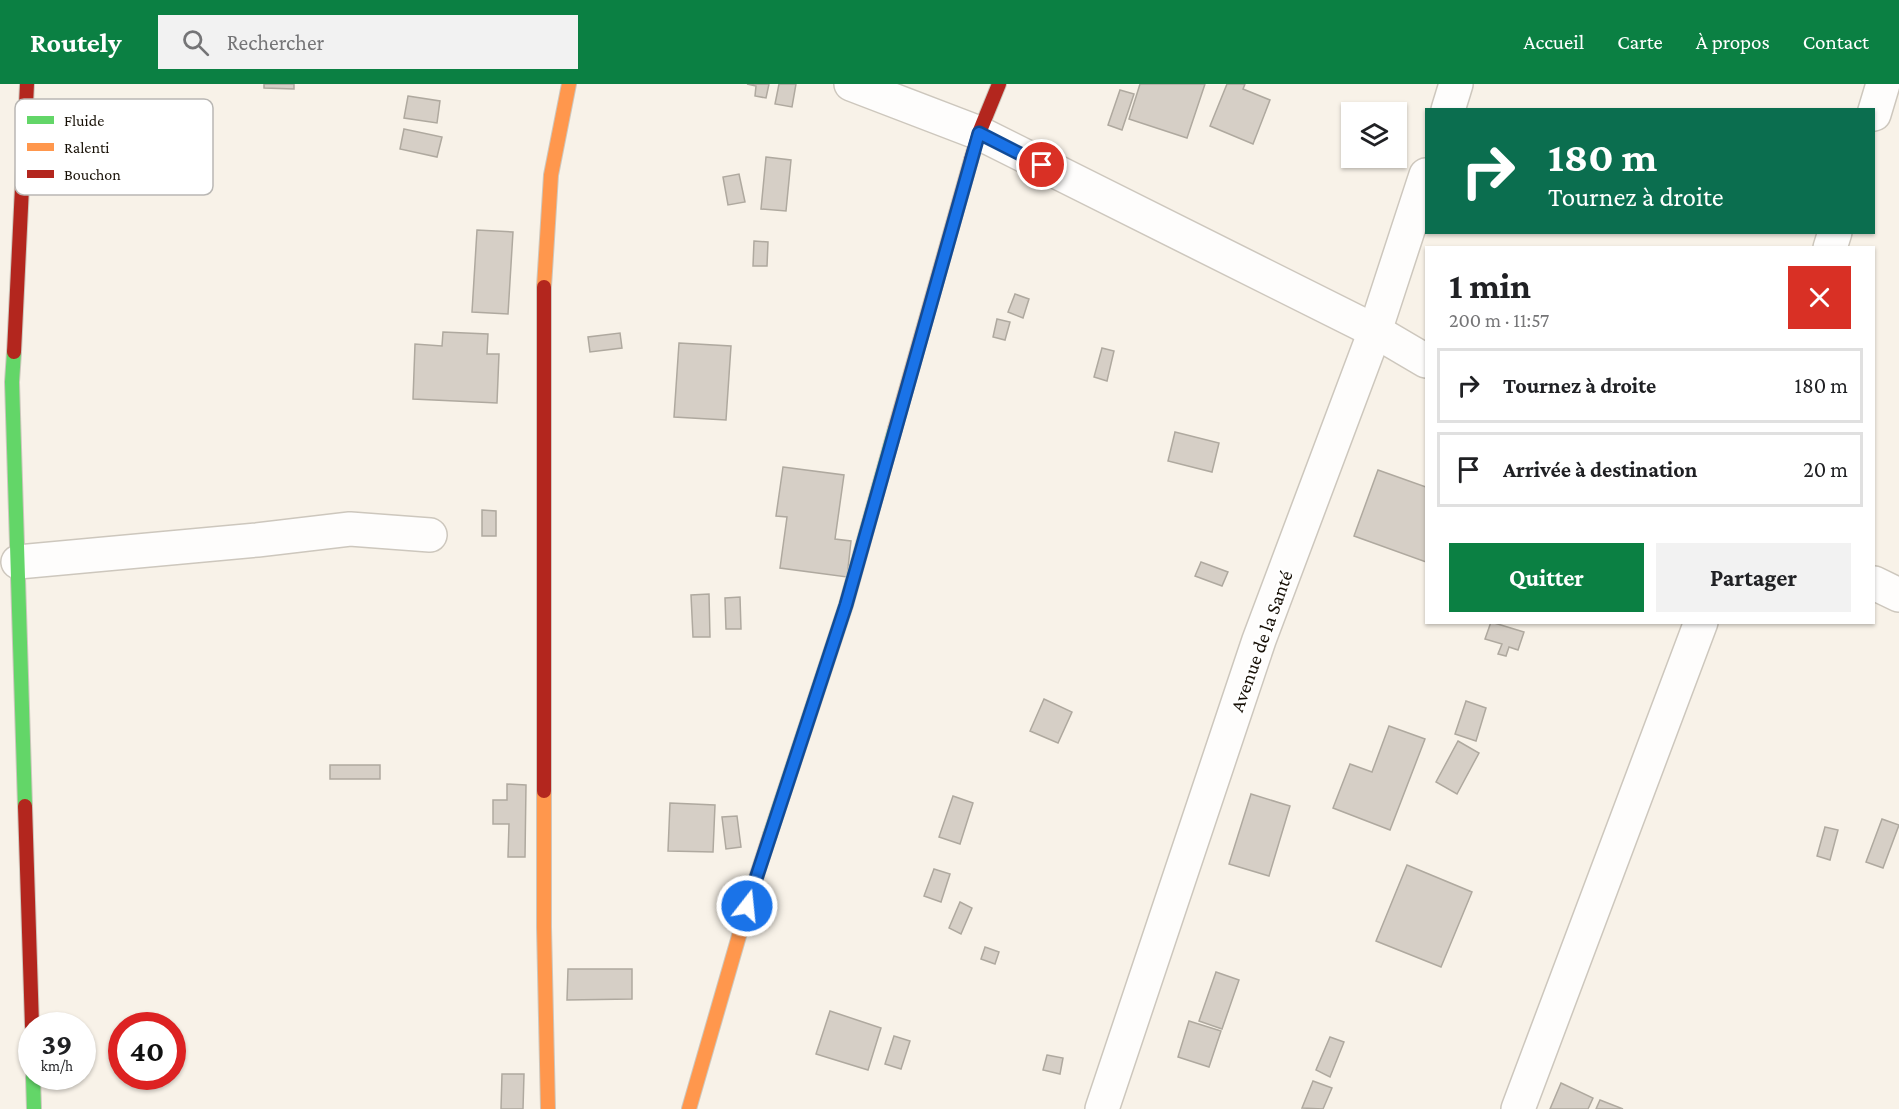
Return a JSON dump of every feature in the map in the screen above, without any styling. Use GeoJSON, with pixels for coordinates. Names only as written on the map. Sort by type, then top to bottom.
{"type":"FeatureCollection","features":[{"type":"Feature","properties":{"kind":"street"},"geometry":{"type":"LineString","coordinates":[[26,99],[27,84]]}},
{"type":"Feature","properties":{"kind":"street"},"geometry":{"type":"LineString","coordinates":[[548,1109],[544,903],[543,291],[550,175],[569,84]]}},
{"type":"Feature","properties":{"kind":"street"},"geometry":{"type":"LineString","coordinates":[[851,84],[979,133],[1375,331],[1425,360]]}},
{"type":"Feature","properties":{"kind":"street"},"geometry":{"type":"LineString","coordinates":[[689,1109],[754,884],[846,605],[979,133],[999,84]]}},
{"type":"Feature","properties":{"kind":"street"},"geometry":{"type":"LineString","coordinates":[[1449,108],[1456,84]]}},
{"type":"Feature","properties":{"kind":"street"},"geometry":{"type":"LineString","coordinates":[[1875,111],[1884,84]]}},
{"type":"Feature","properties":{"kind":"street","name":"Avenue de la Santé"},"geometry":{"type":"LineString","coordinates":[[1102,1109],[1259,640],[1375,331],[1425,178]]}},
{"type":"Feature","properties":{"kind":"street"},"geometry":{"type":"LineString","coordinates":[[19,195],[6,382],[18,562],[32,1012]]}},
{"type":"Feature","properties":{"kind":"street"},"geometry":{"type":"LineString","coordinates":[[18,562],[350,529],[430,535]]}},
{"type":"Feature","properties":{"kind":"street"},"geometry":{"type":"LineString","coordinates":[[1875,583],[1899,595]]}},
{"type":"Feature","properties":{"kind":"street"},"geometry":{"type":"LineString","coordinates":[[1518,1109],[1700,624]]}},
{"type":"Feature","properties":{"kind":"street"},"geometry":{"type":"LineString","coordinates":[[33,1090],[34,1109]]}},
{"type":"Feature","properties":{"kind":"building"},"geometry":{"type":"Polygon","coordinates":[[[264,84],[294,84],[294,89],[264,88],[264,84]]]}},
{"type":"Feature","properties":{"kind":"building"},"geometry":{"type":"Polygon","coordinates":[[[747,84],[769,84],[766,98],[755,96],[756,86],[747,84]]]}},
{"type":"Feature","properties":{"kind":"building"},"geometry":{"type":"Polygon","coordinates":[[[779,84],[796,84],[792,107],[775,104],[779,84]]]}},
{"type":"Feature","properties":{"kind":"building"},"geometry":{"type":"Polygon","coordinates":[[[1140,84],[1205,84],[1187,138],[1129,119],[1140,84]]]}},
{"type":"Feature","properties":{"kind":"building"},"geometry":{"type":"Polygon","coordinates":[[[1227,84],[1245,84],[1243,89],[1270,100],[1253,144],[1210,126],[1227,84]]]}},
{"type":"Feature","properties":{"kind":"building"},"geometry":{"type":"Polygon","coordinates":[[[1120,90],[1134,94],[1122,130],[1108,125],[1120,90]]]}},
{"type":"Feature","properties":{"kind":"building"},"geometry":{"type":"Polygon","coordinates":[[[408,96],[440,101],[437,123],[404,118],[408,96]]]}},
{"type":"Feature","properties":{"kind":"building"},"geometry":{"type":"Polygon","coordinates":[[[404,129],[442,137],[437,157],[400,149],[404,129]]]}},
{"type":"Feature","properties":{"kind":"building"},"geometry":{"type":"Polygon","coordinates":[[[766,157],[791,160],[786,211],[761,209],[766,157]]]}},
{"type":"Feature","properties":{"kind":"building"},"geometry":{"type":"Polygon","coordinates":[[[739,174],[745,202],[728,205],[723,177],[739,174]]]}},
{"type":"Feature","properties":{"kind":"building"},"geometry":{"type":"Polygon","coordinates":[[[477,230],[513,232],[508,314],[472,312],[477,230]]]}},
{"type":"Feature","properties":{"kind":"building"},"geometry":{"type":"Polygon","coordinates":[[[754,241],[768,242],[767,266],[753,266],[754,241]]]}},
{"type":"Feature","properties":{"kind":"building"},"geometry":{"type":"Polygon","coordinates":[[[1015,294],[1029,299],[1023,318],[1008,312],[1015,294]]]}},
{"type":"Feature","properties":{"kind":"building"},"geometry":{"type":"Polygon","coordinates":[[[997,319],[1010,322],[1005,340],[993,337],[997,319]]]}},
{"type":"Feature","properties":{"kind":"building"},"geometry":{"type":"Polygon","coordinates":[[[443,332],[488,334],[487,354],[499,354],[497,403],[413,399],[415,344],[442,346],[443,332]]]}},
{"type":"Feature","properties":{"kind":"building"},"geometry":{"type":"Polygon","coordinates":[[[620,333],[622,348],[590,352],[588,337],[620,333]]]}},
{"type":"Feature","properties":{"kind":"building"},"geometry":{"type":"Polygon","coordinates":[[[679,343],[731,346],[726,420],[674,417],[679,343]]]}},
{"type":"Feature","properties":{"kind":"building"},"geometry":{"type":"Polygon","coordinates":[[[1102,348],[1114,351],[1107,381],[1094,377],[1102,348]]]}},
{"type":"Feature","properties":{"kind":"building"},"geometry":{"type":"Polygon","coordinates":[[[1175,432],[1219,443],[1212,472],[1168,461],[1175,432]]]}},
{"type":"Feature","properties":{"kind":"building"},"geometry":{"type":"Polygon","coordinates":[[[783,467],[844,475],[835,539],[851,541],[847,577],[780,568],[787,517],[776,516],[783,467]]]}},
{"type":"Feature","properties":{"kind":"building"},"geometry":{"type":"Polygon","coordinates":[[[1378,470],[1425,487],[1425,562],[1354,536],[1378,470]]]}},
{"type":"Feature","properties":{"kind":"building"},"geometry":{"type":"Polygon","coordinates":[[[482,510],[496,511],[496,536],[482,536],[482,510]]]}},
{"type":"Feature","properties":{"kind":"building"},"geometry":{"type":"Polygon","coordinates":[[[1201,562],[1228,572],[1222,586],[1195,576],[1201,562]]]}},
{"type":"Feature","properties":{"kind":"building"},"geometry":{"type":"Polygon","coordinates":[[[709,594],[710,637],[693,637],[691,595],[709,594]]]}},
{"type":"Feature","properties":{"kind":"building"},"geometry":{"type":"Polygon","coordinates":[[[740,597],[741,629],[726,629],[725,598],[740,597]]]}},
{"type":"Feature","properties":{"kind":"building"},"geometry":{"type":"Polygon","coordinates":[[[1490,624],[1524,632],[1518,650],[1509,647],[1506,656],[1498,654],[1502,644],[1485,639],[1490,624]]]}},
{"type":"Feature","properties":{"kind":"building"},"geometry":{"type":"Polygon","coordinates":[[[1044,699],[1072,712],[1058,743],[1030,731],[1044,699]]]}},
{"type":"Feature","properties":{"kind":"building"},"geometry":{"type":"Polygon","coordinates":[[[1466,701],[1486,708],[1476,741],[1455,734],[1466,701]]]}},
{"type":"Feature","properties":{"kind":"building"},"geometry":{"type":"Polygon","coordinates":[[[1389,726],[1425,739],[1390,830],[1333,808],[1350,764],[1372,772],[1389,726]]]}},
{"type":"Feature","properties":{"kind":"building"},"geometry":{"type":"Polygon","coordinates":[[[1458,741],[1479,753],[1457,794],[1436,782],[1458,741]]]}},
{"type":"Feature","properties":{"kind":"building"},"geometry":{"type":"Polygon","coordinates":[[[330,765],[380,765],[380,779],[330,779],[330,765]]]}},
{"type":"Feature","properties":{"kind":"building"},"geometry":{"type":"Polygon","coordinates":[[[507,784],[526,785],[525,857],[508,857],[509,824],[493,824],[493,800],[507,800],[507,784]]]}},
{"type":"Feature","properties":{"kind":"building"},"geometry":{"type":"Polygon","coordinates":[[[1251,794],[1290,806],[1269,876],[1229,864],[1251,794]]]}},
{"type":"Feature","properties":{"kind":"building"},"geometry":{"type":"Polygon","coordinates":[[[953,796],[973,803],[960,844],[939,837],[953,796]]]}},
{"type":"Feature","properties":{"kind":"building"},"geometry":{"type":"Polygon","coordinates":[[[670,803],[715,805],[713,852],[668,851],[670,803]]]}},
{"type":"Feature","properties":{"kind":"building"},"geometry":{"type":"Polygon","coordinates":[[[737,816],[741,847],[726,849],[722,817],[737,816]]]}},
{"type":"Feature","properties":{"kind":"building"},"geometry":{"type":"Polygon","coordinates":[[[1882,819],[1899,825],[1883,868],[1866,862],[1882,819]]]}},
{"type":"Feature","properties":{"kind":"building"},"geometry":{"type":"Polygon","coordinates":[[[1825,827],[1838,830],[1830,860],[1817,856],[1825,827]]]}},
{"type":"Feature","properties":{"kind":"building"},"geometry":{"type":"Polygon","coordinates":[[[1407,865],[1472,892],[1441,967],[1376,941],[1407,865]]]}},
{"type":"Feature","properties":{"kind":"building"},"geometry":{"type":"Polygon","coordinates":[[[934,869],[950,874],[941,902],[924,896],[934,869]]]}},
{"type":"Feature","properties":{"kind":"building"},"geometry":{"type":"Polygon","coordinates":[[[960,902],[972,908],[961,934],[949,928],[960,902]]]}},
{"type":"Feature","properties":{"kind":"building"},"geometry":{"type":"Polygon","coordinates":[[[985,947],[999,952],[995,964],[981,959],[985,947]]]}},
{"type":"Feature","properties":{"kind":"building"},"geometry":{"type":"Polygon","coordinates":[[[568,969],[632,969],[632,999],[567,1000],[568,969]]]}},
{"type":"Feature","properties":{"kind":"building"},"geometry":{"type":"Polygon","coordinates":[[[1216,972],[1239,980],[1222,1029],[1199,1021],[1216,972]]]}},
{"type":"Feature","properties":{"kind":"building"},"geometry":{"type":"Polygon","coordinates":[[[830,1011],[881,1028],[868,1070],[816,1054],[830,1011]]]}},
{"type":"Feature","properties":{"kind":"building"},"geometry":{"type":"Polygon","coordinates":[[[1189,1021],[1221,1031],[1209,1067],[1178,1057],[1189,1021]]]}},
{"type":"Feature","properties":{"kind":"building"},"geometry":{"type":"Polygon","coordinates":[[[894,1036],[910,1041],[901,1069],[885,1064],[894,1036]]]}},
{"type":"Feature","properties":{"kind":"building"},"geometry":{"type":"Polygon","coordinates":[[[1330,1037],[1344,1042],[1330,1077],[1316,1070],[1330,1037]]]}},
{"type":"Feature","properties":{"kind":"building"},"geometry":{"type":"Polygon","coordinates":[[[1047,1055],[1063,1058],[1060,1074],[1043,1070],[1047,1055]]]}},
{"type":"Feature","properties":{"kind":"building"},"geometry":{"type":"Polygon","coordinates":[[[502,1074],[524,1074],[523,1109],[501,1109],[502,1074]]]}},
{"type":"Feature","properties":{"kind":"building"},"geometry":{"type":"Polygon","coordinates":[[[1313,1081],[1332,1088],[1323,1109],[1302,1108],[1313,1081]]]}},
{"type":"Feature","properties":{"kind":"building"},"geometry":{"type":"Polygon","coordinates":[[[1561,1083],[1593,1098],[1588,1109],[1550,1109],[1561,1083]]]}},
{"type":"Feature","properties":{"kind":"building"},"geometry":{"type":"Polygon","coordinates":[[[1600,1100],[1623,1109],[1596,1109],[1600,1100]]]}},
{"type":"Feature","properties":{"kind":"traffic: fast"},"geometry":{"type":"LineString","coordinates":[[14,352],[12,382],[25,806]]}},
{"type":"Feature","properties":{"kind":"traffic: fast"},"geometry":{"type":"LineString","coordinates":[[770,835],[846,605],[895,429]]}},
{"type":"Feature","properties":{"kind":"traffic: fast"},"geometry":{"type":"LineString","coordinates":[[33,1090],[34,1109]]}},
{"type":"Feature","properties":{"kind":"traffic: slow"},"geometry":{"type":"LineString","coordinates":[[544,287],[551,175],[569,84]]}},
{"type":"Feature","properties":{"kind":"traffic: slow"},"geometry":{"type":"LineString","coordinates":[[895,429],[971,160]]}},
{"type":"Feature","properties":{"kind":"traffic: slow"},"geometry":{"type":"LineString","coordinates":[[544,791],[548,1109]]}},
{"type":"Feature","properties":{"kind":"traffic: slow"},"geometry":{"type":"LineString","coordinates":[[689,1109],[770,835]]}},
{"type":"Feature","properties":{"kind":"traffic: jam"},"geometry":{"type":"LineString","coordinates":[[26,99],[27,84]]}},
{"type":"Feature","properties":{"kind":"traffic: jam"},"geometry":{"type":"LineString","coordinates":[[971,160],[979,133],[999,84]]}},
{"type":"Feature","properties":{"kind":"traffic: jam"},"geometry":{"type":"LineString","coordinates":[[14,352],[22,195]]}},
{"type":"Feature","properties":{"kind":"traffic: jam"},"geometry":{"type":"LineString","coordinates":[[544,287],[544,791]]}},
{"type":"Feature","properties":{"kind":"traffic: jam"},"geometry":{"type":"LineString","coordinates":[[25,806],[32,1012]]}},
{"type":"Feature","properties":{"kind":"route"},"geometry":{"type":"LineString","coordinates":[[747,906],[846,605],[979,133],[1042,165]]}}]}
